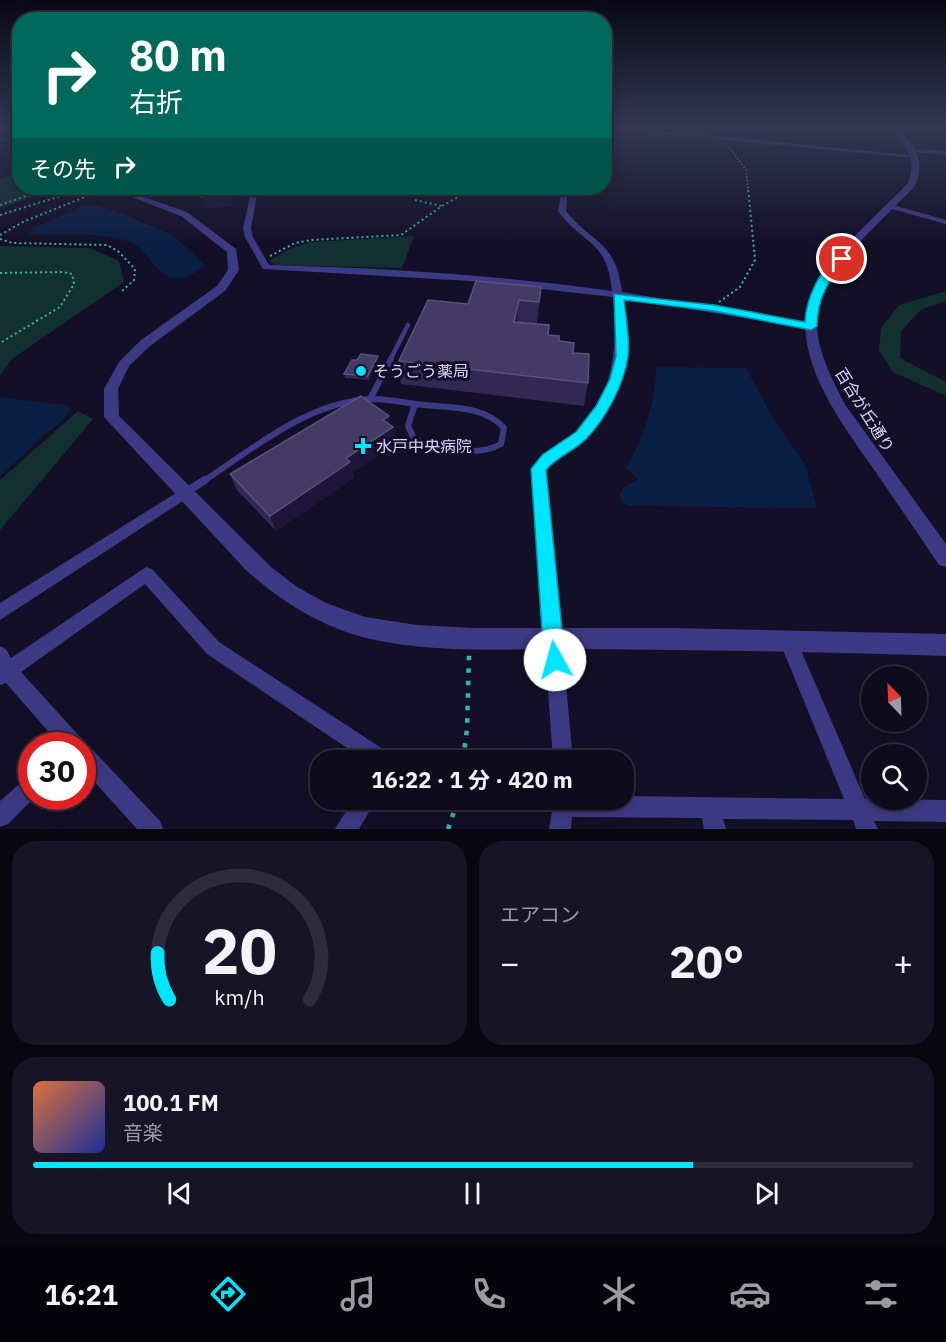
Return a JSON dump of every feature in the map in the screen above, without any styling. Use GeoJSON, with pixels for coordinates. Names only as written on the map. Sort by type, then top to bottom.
{"type":"FeatureCollection","features":[{"type":"Feature","properties":{"kind":"street","name":"百合が丘通り"},"geometry":{"type":"LineString","coordinates":[[918,167],[915,179],[824,280],[814,303],[811,326],[817,362],[840,408],[946,558]]}},
{"type":"Feature","properties":{"kind":"street"},"geometry":{"type":"LineString","coordinates":[[131,195],[184,214],[232,251],[236,259],[232,275],[213,296],[150,339],[117,372],[109,395],[112,417],[275,584],[301,600],[339,619],[365,627],[405,634],[469,638],[788,640],[946,645]]}},
{"type":"Feature","properties":{"kind":"street"},"geometry":{"type":"LineString","coordinates":[[254,195],[248,228],[261,261],[266,267],[464,276],[714,308],[811,326]]}},
{"type":"Feature","properties":{"kind":"street"},"geometry":{"type":"LineString","coordinates":[[562,750],[539,469],[548,459],[581,436],[602,408],[616,379],[622,345],[613,267],[605,252],[562,211],[564,195]]}},
{"type":"Feature","properties":{"kind":"street"},"geometry":{"type":"LineString","coordinates":[[892,206],[946,222]]}},
{"type":"Feature","properties":{"kind":"street"},"geometry":{"type":"LineString","coordinates":[[0,612],[184,493]]}},
{"type":"Feature","properties":{"kind":"street"},"geometry":{"type":"LineString","coordinates":[[63,732],[2,667],[147,574],[213,648],[367,750]]}},
{"type":"Feature","properties":{"kind":"street"},"geometry":{"type":"LineString","coordinates":[[788,640],[863,819]]}},
{"type":"Feature","properties":{"kind":"street"},"geometry":{"type":"LineString","coordinates":[[96,768],[152,829]]}},
{"type":"Feature","properties":{"kind":"street"},"geometry":{"type":"LineString","coordinates":[[0,816],[18,799]]}},
{"type":"Feature","properties":{"kind":"street"},"geometry":{"type":"LineString","coordinates":[[346,829],[358,810]]}},
{"type":"Feature","properties":{"kind":"street"},"geometry":{"type":"LineString","coordinates":[[560,829],[563,810]]}},
{"type":"Feature","properties":{"kind":"street"},"geometry":{"type":"LineString","coordinates":[[634,810],[712,819],[863,819],[946,811]]}},
{"type":"Feature","properties":{"kind":"lane"},"geometry":{"type":"LineString","coordinates":[[370,399],[408,325]]}},
{"type":"Feature","properties":{"kind":"lane"},"geometry":{"type":"LineString","coordinates":[[184,493],[307,416],[325,407],[370,399],[415,404],[489,414],[504,428],[501,444],[491,450],[471,450],[414,439],[408,430],[407,423],[415,404]]}},
{"type":"Feature","properties":{"kind":"path"},"geometry":{"type":"LineString","coordinates":[[714,308],[720,300],[740,287],[755,260],[756,247],[748,210],[746,170],[744,167]]}},
{"type":"Feature","properties":{"kind":"path"},"geometry":{"type":"LineString","coordinates":[[0,205],[29,195]]}},
{"type":"Feature","properties":{"kind":"path"},"geometry":{"type":"LineString","coordinates":[[0,215],[64,195]]}},
{"type":"Feature","properties":{"kind":"path"},"geometry":{"type":"LineString","coordinates":[[0,237],[23,222],[93,195]]}},
{"type":"Feature","properties":{"kind":"path"},"geometry":{"type":"LineString","coordinates":[[261,261],[302,241],[401,235],[442,206],[462,195]]}},
{"type":"Feature","properties":{"kind":"path"},"geometry":{"type":"LineString","coordinates":[[415,200],[442,206]]}},
{"type":"Feature","properties":{"kind":"path"},"geometry":{"type":"LineString","coordinates":[[0,237],[12,243],[108,245],[119,252],[135,269],[134,280],[121,292]]}},
{"type":"Feature","properties":{"kind":"path"},"geometry":{"type":"LineString","coordinates":[[0,273],[18,276],[56,270],[72,274],[74,284],[60,307],[0,343]]}},
{"type":"Feature","properties":{"kind":"path"},"geometry":{"type":"LineString","coordinates":[[464,750],[467,729],[469,638]]}},
{"type":"Feature","properties":{"kind":"path"},"geometry":{"type":"LineString","coordinates":[[448,829],[455,810]]}},
{"type":"Feature","properties":{"kind":"green space"},"geometry":{"type":"Polygon","coordinates":[[[12,175],[12,195],[38,195],[0,208],[0,179],[12,175]]]}},
{"type":"Feature","properties":{"kind":"green space"},"geometry":{"type":"Polygon","coordinates":[[[414,236],[402,268],[275,265],[269,261],[289,249],[310,242],[414,236]]]}},
{"type":"Feature","properties":{"kind":"green space"},"geometry":{"type":"Polygon","coordinates":[[[0,246],[90,248],[119,261],[124,282],[12,359],[0,375],[0,246]]]}},
{"type":"Feature","properties":{"kind":"green space"},"geometry":{"type":"Polygon","coordinates":[[[946,291],[946,301],[922,309],[901,331],[900,358],[946,382],[946,396],[893,372],[879,350],[881,328],[899,305],[946,291]]]}},
{"type":"Feature","properties":{"kind":"green space"},"geometry":{"type":"Polygon","coordinates":[[[78,411],[93,419],[0,530],[0,480],[78,411]]]}},
{"type":"Feature","properties":{"kind":"water"},"geometry":{"type":"Polygon","coordinates":[[[94,205],[115,211],[173,235],[205,265],[188,276],[170,277],[159,270],[139,248],[124,240],[97,235],[28,234],[33,228],[84,206],[94,205]]]}},
{"type":"Feature","properties":{"kind":"water"},"geometry":{"type":"Polygon","coordinates":[[[656,367],[746,368],[773,418],[805,464],[817,508],[629,506],[622,503],[619,495],[624,487],[638,479],[626,468],[648,419],[654,394],[656,367]]]}},
{"type":"Feature","properties":{"kind":"water"},"geometry":{"type":"Polygon","coordinates":[[[0,397],[71,406],[61,422],[42,436],[0,476],[0,397]]]}},
{"type":"Feature","properties":{"kind":"building"},"geometry":{"type":"Polygon","coordinates":[[[476,281],[541,287],[539,302],[519,300],[514,322],[549,325],[548,335],[559,336],[559,341],[574,343],[573,353],[589,354],[588,383],[399,361],[428,300],[468,304],[476,281]]]}},
{"type":"Feature","properties":{"kind":"building","name":"そうごう薬局"},"geometry":{"type":"Polygon","coordinates":[[[361,354],[378,356],[368,376],[344,374],[352,360],[357,360],[361,354]]]}},
{"type":"Feature","properties":{"kind":"building"},"geometry":{"type":"Polygon","coordinates":[[[361,396],[389,416],[383,420],[393,427],[346,458],[350,462],[270,516],[230,474],[361,396]]]}},
{"type":"Feature","properties":{"kind":"place","name":"そうごう薬局"},"geometry":{"type":"Point","coordinates":[361,371]}},
{"type":"Feature","properties":{"kind":"place","name":"水戸中央病院"},"geometry":{"type":"Point","coordinates":[363,446]}},
{"type":"Feature","properties":{"kind":"route"},"geometry":{"type":"LineString","coordinates":[[555,660],[539,469],[542,463],[581,436],[602,408],[616,379],[622,356],[618,297],[714,308],[811,326],[811,315],[817,292],[830,270],[842,259]]}}]}
